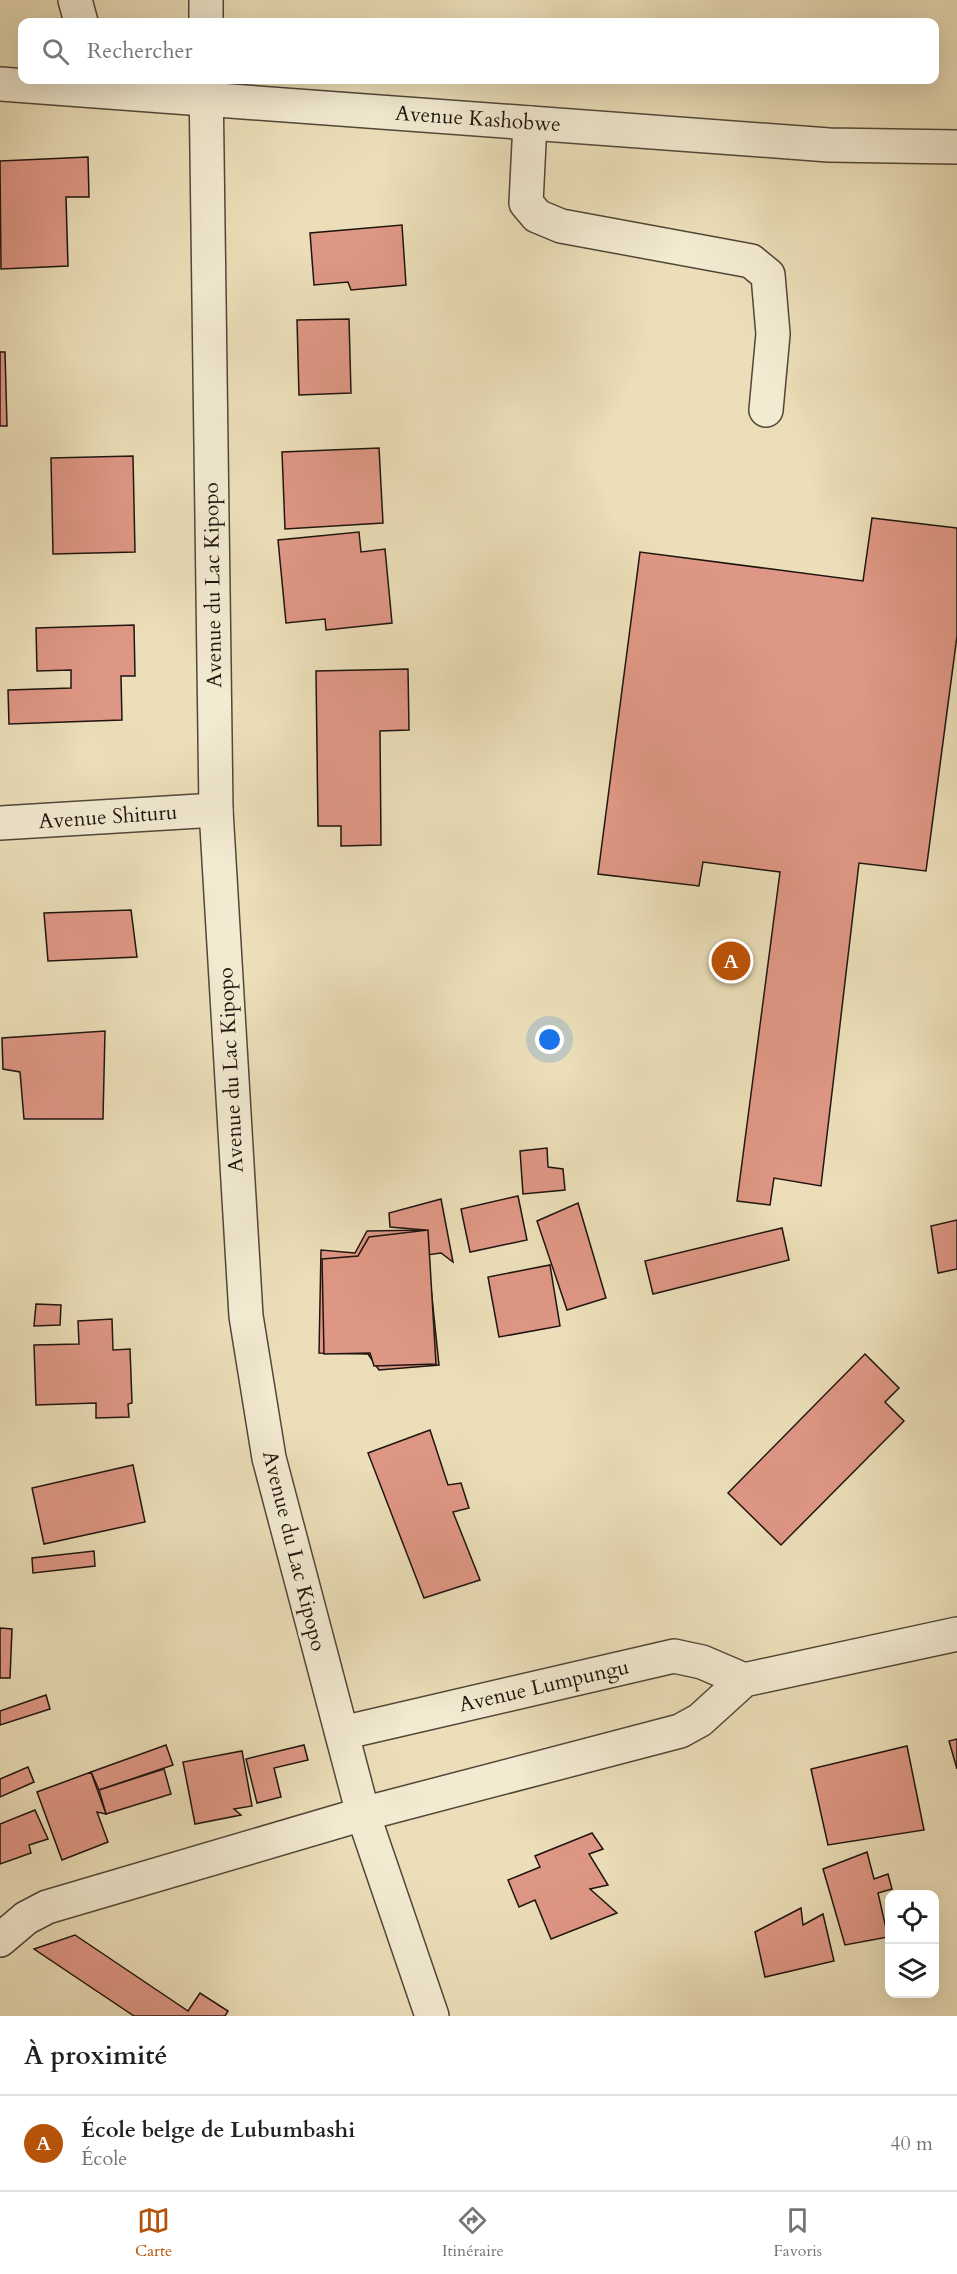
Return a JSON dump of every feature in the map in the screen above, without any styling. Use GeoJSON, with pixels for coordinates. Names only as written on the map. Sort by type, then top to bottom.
{"type":"FeatureCollection","features":[{"type":"Feature","properties":{"kind":"street"},"geometry":{"type":"LineString","coordinates":[[75,0],[80,18]]}},
{"type":"Feature","properties":{"kind":"street"},"geometry":{"type":"LineString","coordinates":[[206,0],[206,18]]}},
{"type":"Feature","properties":{"kind":"street","name":"Avenue Kashobwe"},"geometry":{"type":"LineString","coordinates":[[0,84],[206,89],[530,123],[829,145],[957,147]]}},
{"type":"Feature","properties":{"kind":"street","name":"Avenue du Lac Kipopo"},"geometry":{"type":"LineString","coordinates":[[206,89],[216,810],[246,1316],[269,1458],[363,1814],[432,2016]]}},
{"type":"Feature","properties":{"kind":"street"},"geometry":{"type":"LineString","coordinates":[[530,123],[526,203],[537,216],[561,226],[752,261],[768,275],[773,334],[766,410]]}},
{"type":"Feature","properties":{"kind":"street","name":"Avenue Shituru"},"geometry":{"type":"LineString","coordinates":[[0,823],[216,810]]}},
{"type":"Feature","properties":{"kind":"street"},"geometry":{"type":"LineString","coordinates":[[0,1940],[26,1918],[47,1907],[363,1814],[680,1731],[700,1720],[744,1680],[957,1634]]}},
{"type":"Feature","properties":{"kind":"street","name":"Avenue Lumpungu"},"geometry":{"type":"LineString","coordinates":[[342,1733],[674,1656],[702,1662],[744,1680]]}},
{"type":"Feature","properties":{"kind":"building"},"geometry":{"type":"Polygon","coordinates":[[[88,157],[89,197],[66,197],[68,266],[1,269],[0,161],[88,157]]]}},
{"type":"Feature","properties":{"kind":"building"},"geometry":{"type":"Polygon","coordinates":[[[402,225],[406,285],[351,290],[348,282],[314,285],[310,233],[402,225]]]}},
{"type":"Feature","properties":{"kind":"building"},"geometry":{"type":"Polygon","coordinates":[[[349,319],[351,393],[299,395],[297,320],[349,319]]]}},
{"type":"Feature","properties":{"kind":"building"},"geometry":{"type":"Polygon","coordinates":[[[0,352],[5,352],[7,426],[0,426],[0,352]]]}},
{"type":"Feature","properties":{"kind":"building"},"geometry":{"type":"Polygon","coordinates":[[[379,448],[383,523],[285,529],[282,452],[379,448]]]}},
{"type":"Feature","properties":{"kind":"building"},"geometry":{"type":"Polygon","coordinates":[[[133,456],[135,552],[53,554],[51,458],[133,456]]]}},
{"type":"Feature","properties":{"kind":"building"},"geometry":{"type":"Polygon","coordinates":[[[872,518],[957,528],[957,636],[926,871],[859,863],[821,1186],[774,1178],[770,1205],[737,1201],[780,872],[703,862],[699,886],[598,874],[640,552],[863,581],[872,518]]]}},
{"type":"Feature","properties":{"kind":"building"},"geometry":{"type":"Polygon","coordinates":[[[359,532],[361,552],[385,549],[392,623],[326,630],[325,619],[286,623],[278,540],[359,532]]]}},
{"type":"Feature","properties":{"kind":"building"},"geometry":{"type":"Polygon","coordinates":[[[134,625],[135,676],[121,676],[122,720],[9,724],[8,690],[71,688],[71,670],[37,671],[36,628],[134,625]]]}},
{"type":"Feature","properties":{"kind":"building"},"geometry":{"type":"Polygon","coordinates":[[[408,669],[409,730],[380,731],[381,845],[341,846],[341,826],[318,826],[316,671],[408,669]]]}},
{"type":"Feature","properties":{"kind":"building"},"geometry":{"type":"Polygon","coordinates":[[[131,910],[137,957],[48,961],[44,913],[131,910]]]}},
{"type":"Feature","properties":{"kind":"building"},"geometry":{"type":"Polygon","coordinates":[[[105,1031],[103,1119],[24,1119],[20,1072],[3,1069],[2,1038],[105,1031]]]}},
{"type":"Feature","properties":{"kind":"building"},"geometry":{"type":"Polygon","coordinates":[[[547,1148],[548,1167],[563,1169],[565,1190],[523,1194],[520,1151],[547,1148]]]}},
{"type":"Feature","properties":{"kind":"building"},"geometry":{"type":"Polygon","coordinates":[[[518,1196],[527,1240],[470,1252],[461,1209],[518,1196]]]}},
{"type":"Feature","properties":{"kind":"building"},"geometry":{"type":"Polygon","coordinates":[[[441,1199],[453,1262],[441,1253],[427,1255],[425,1230],[390,1227],[389,1213],[441,1199]]]}},
{"type":"Feature","properties":{"kind":"building"},"geometry":{"type":"Polygon","coordinates":[[[578,1203],[606,1298],[567,1310],[537,1221],[578,1203]]]}},
{"type":"Feature","properties":{"kind":"building"},"geometry":{"type":"Polygon","coordinates":[[[957,1220],[957,1269],[938,1273],[931,1226],[957,1220]]]}},
{"type":"Feature","properties":{"kind":"building"},"geometry":{"type":"Polygon","coordinates":[[[782,1228],[789,1260],[653,1294],[645,1261],[782,1228]]]}},
{"type":"Feature","properties":{"kind":"building"},"geometry":{"type":"Polygon","coordinates":[[[425,1230],[439,1365],[379,1370],[368,1354],[319,1353],[321,1250],[355,1253],[367,1231],[425,1230]]]}},
{"type":"Feature","properties":{"kind":"building"},"geometry":{"type":"Polygon","coordinates":[[[428,1230],[436,1364],[374,1366],[370,1353],[324,1354],[322,1259],[358,1256],[369,1237],[428,1230]]]}},
{"type":"Feature","properties":{"kind":"building"},"geometry":{"type":"Polygon","coordinates":[[[550,1265],[560,1326],[499,1337],[488,1277],[550,1265]]]}},
{"type":"Feature","properties":{"kind":"building"},"geometry":{"type":"Polygon","coordinates":[[[36,1304],[61,1305],[60,1325],[34,1326],[36,1304]]]}},
{"type":"Feature","properties":{"kind":"building"},"geometry":{"type":"Polygon","coordinates":[[[112,1319],[113,1350],[130,1349],[132,1403],[128,1404],[129,1417],[96,1418],[96,1403],[36,1405],[34,1345],[79,1344],[78,1321],[112,1319]]]}},
{"type":"Feature","properties":{"kind":"building"},"geometry":{"type":"Polygon","coordinates":[[[865,1354],[899,1388],[885,1402],[904,1421],[781,1545],[728,1493],[865,1354]]]}},
{"type":"Feature","properties":{"kind":"building"},"geometry":{"type":"Polygon","coordinates":[[[430,1430],[448,1485],[461,1483],[469,1508],[453,1512],[480,1580],[424,1598],[368,1453],[430,1430]]]}},
{"type":"Feature","properties":{"kind":"building"},"geometry":{"type":"Polygon","coordinates":[[[133,1465],[145,1522],[44,1544],[32,1488],[133,1465]]]}},
{"type":"Feature","properties":{"kind":"building"},"geometry":{"type":"Polygon","coordinates":[[[94,1551],[95,1566],[33,1573],[32,1558],[94,1551]]]}},
{"type":"Feature","properties":{"kind":"building"},"geometry":{"type":"Polygon","coordinates":[[[0,1628],[12,1629],[10,1678],[0,1678],[0,1628]]]}},
{"type":"Feature","properties":{"kind":"building"},"geometry":{"type":"Polygon","coordinates":[[[46,1695],[50,1709],[0,1725],[0,1711],[46,1695]]]}},
{"type":"Feature","properties":{"kind":"building"},"geometry":{"type":"Polygon","coordinates":[[[957,1739],[957,1769],[949,1741],[957,1739]]]}},
{"type":"Feature","properties":{"kind":"building"},"geometry":{"type":"Polygon","coordinates":[[[166,1745],[173,1765],[99,1790],[91,1772],[166,1745]]]}},
{"type":"Feature","properties":{"kind":"building"},"geometry":{"type":"Polygon","coordinates":[[[304,1745],[308,1760],[274,1768],[281,1797],[257,1803],[246,1759],[304,1745]]]}},
{"type":"Feature","properties":{"kind":"building"},"geometry":{"type":"Polygon","coordinates":[[[907,1746],[924,1830],[828,1845],[811,1769],[907,1746]]]}},
{"type":"Feature","properties":{"kind":"building"},"geometry":{"type":"Polygon","coordinates":[[[242,1751],[252,1806],[234,1809],[241,1815],[195,1824],[183,1762],[242,1751]]]}},
{"type":"Feature","properties":{"kind":"building"},"geometry":{"type":"Polygon","coordinates":[[[28,1767],[34,1782],[0,1797],[0,1779],[28,1767]]]}},
{"type":"Feature","properties":{"kind":"building"},"geometry":{"type":"Polygon","coordinates":[[[164,1769],[171,1794],[106,1814],[99,1790],[164,1769]]]}},
{"type":"Feature","properties":{"kind":"building"},"geometry":{"type":"Polygon","coordinates":[[[91,1772],[106,1814],[97,1812],[108,1842],[62,1860],[37,1792],[91,1772]]]}},
{"type":"Feature","properties":{"kind":"building"},"geometry":{"type":"Polygon","coordinates":[[[35,1810],[48,1839],[29,1845],[31,1853],[0,1864],[0,1824],[35,1810]]]}},
{"type":"Feature","properties":{"kind":"building"},"geometry":{"type":"Polygon","coordinates":[[[592,1833],[603,1849],[589,1854],[608,1885],[590,1889],[617,1913],[551,1939],[535,1900],[519,1907],[508,1880],[540,1867],[535,1856],[592,1833]]]}},
{"type":"Feature","properties":{"kind":"building"},"geometry":{"type":"Polygon","coordinates":[[[867,1852],[874,1879],[888,1874],[892,1889],[878,1893],[885,1924],[885,1938],[845,1945],[823,1869],[867,1852]]]}},
{"type":"Feature","properties":{"kind":"building"},"geometry":{"type":"Polygon","coordinates":[[[801,1908],[803,1925],[823,1914],[834,1961],[765,1977],[755,1932],[801,1908]]]}},
{"type":"Feature","properties":{"kind":"building"},"geometry":{"type":"Polygon","coordinates":[[[75,1935],[188,2011],[200,1993],[228,2011],[225,2016],[134,2016],[34,1949],[75,1935]]]}},
{"type":"Feature","properties":{"kind":"place","name":"École belge de Lubumbashi"},"geometry":{"type":"Point","coordinates":[731,961]}}]}
